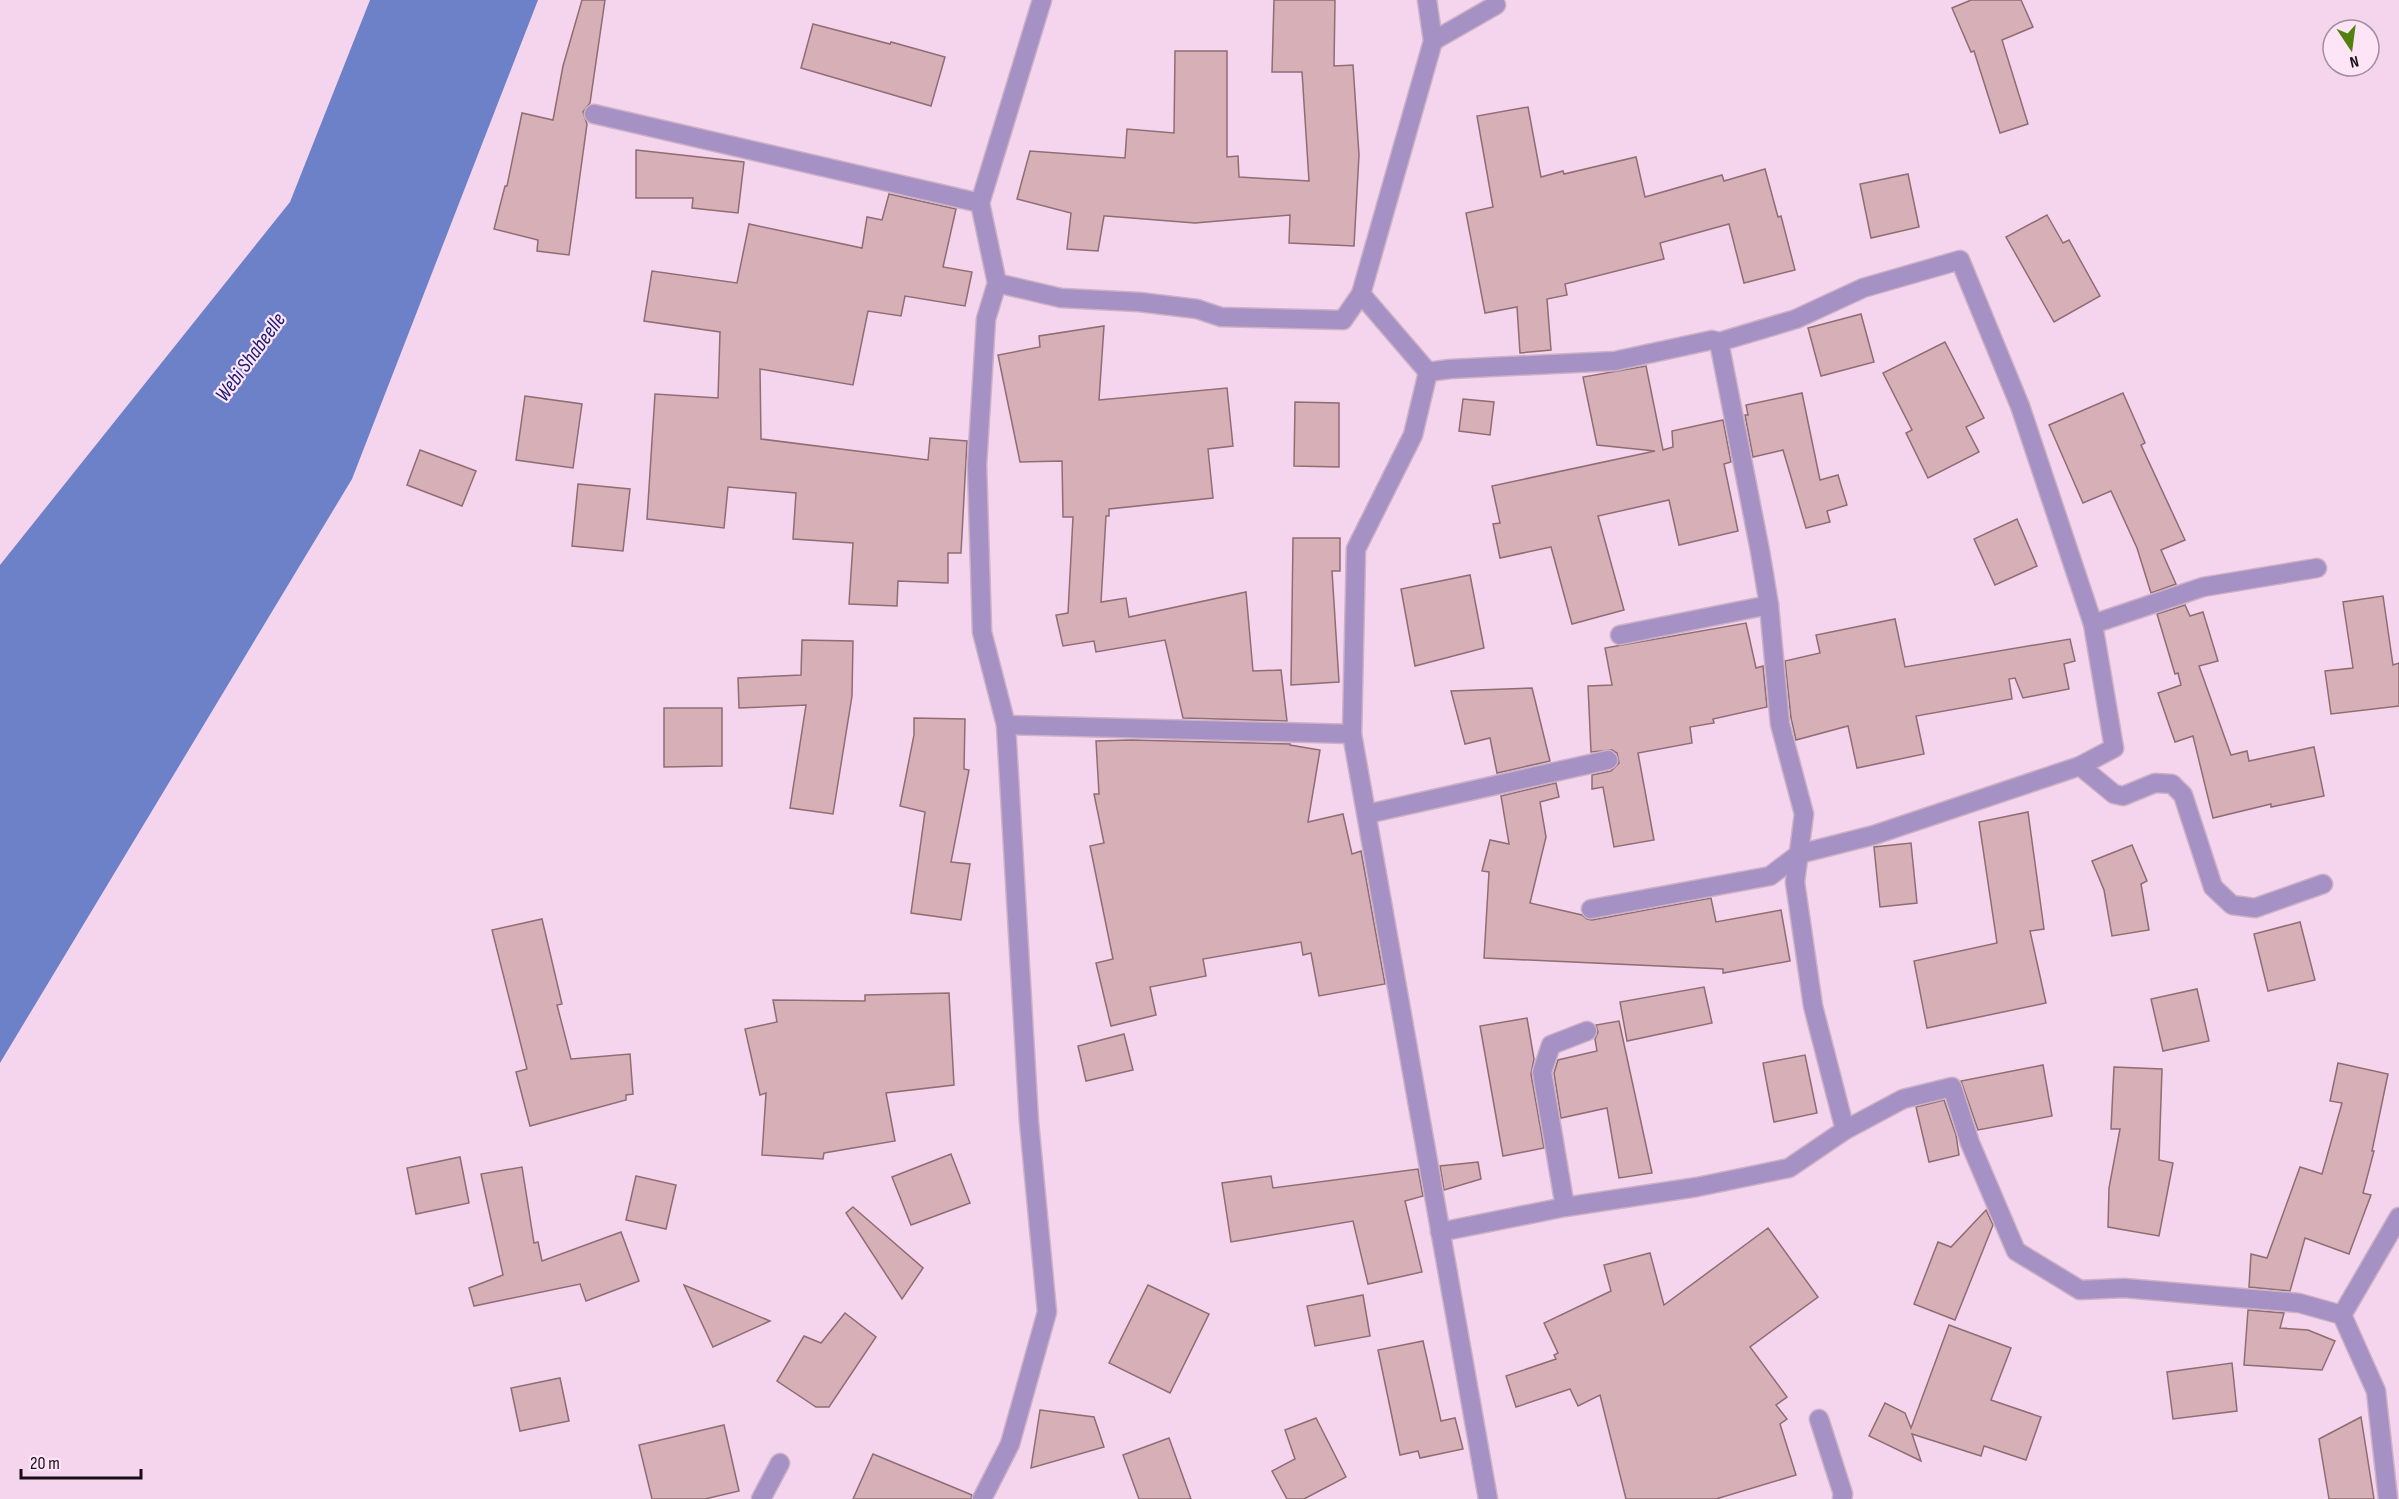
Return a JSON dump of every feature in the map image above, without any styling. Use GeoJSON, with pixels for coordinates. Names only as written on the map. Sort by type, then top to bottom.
{"type":"FeatureCollection","features":[{"type":"Feature","properties":{"kind":"street"},"geometry":{"type":"LineString","coordinates":[[982,1499],[1010,1443],[1047,1312],[1029,1122],[1006,724],[982,632],[977,465],[986,319],[997,283],[980,203],[1042,0]]}},
{"type":"Feature","properties":{"kind":"street"},"geometry":{"type":"LineString","coordinates":[[997,283],[1061,298],[1139,302],[1197,309],[1221,317],[1343,320],[1361,294],[1433,41],[1426,0]]}},
{"type":"Feature","properties":{"kind":"street"},"geometry":{"type":"LineString","coordinates":[[1433,41],[1496,5]]}},
{"type":"Feature","properties":{"kind":"street"},"geometry":{"type":"LineString","coordinates":[[594,114],[980,203]]}},
{"type":"Feature","properties":{"kind":"street"},"geometry":{"type":"LineString","coordinates":[[1428,372],[1615,361],[1712,340],[1719,342],[1796,319],[1863,288],[1960,260],[2020,406],[2092,624],[2114,748],[2080,766],[1874,835],[1798,854],[1770,876],[1591,909]]}},
{"type":"Feature","properties":{"kind":"street"},"geometry":{"type":"LineString","coordinates":[[1361,294],[1428,372]]}},
{"type":"Feature","properties":{"kind":"street"},"geometry":{"type":"LineString","coordinates":[[1719,342],[1760,550],[1780,724],[1804,814],[1795,882],[1813,1006],[1845,1130]]}},
{"type":"Feature","properties":{"kind":"street"},"geometry":{"type":"LineString","coordinates":[[1428,372],[1413,435],[1356,549],[1352,734],[1488,1499]]}},
{"type":"Feature","properties":{"kind":"street"},"geometry":{"type":"LineString","coordinates":[[2092,624],[2203,586],[2317,568]]}},
{"type":"Feature","properties":{"kind":"street"},"geometry":{"type":"LineString","coordinates":[[1620,635],[1768,605]]}},
{"type":"Feature","properties":{"kind":"street"},"geometry":{"type":"LineString","coordinates":[[1006,724],[1352,734]]}},
{"type":"Feature","properties":{"kind":"street"},"geometry":{"type":"LineString","coordinates":[[1367,814],[1608,760]]}},
{"type":"Feature","properties":{"kind":"street"},"geometry":{"type":"LineString","coordinates":[[2080,766],[2114,794],[2123,796],[2155,783],[2172,784],[2183,795],[2213,887],[2232,905],[2255,908],[2323,884]]}},
{"type":"Feature","properties":{"kind":"street"},"geometry":{"type":"LineString","coordinates":[[1565,1207],[1542,1072],[1551,1046],[1587,1031]]}},
{"type":"Feature","properties":{"kind":"street"},"geometry":{"type":"LineString","coordinates":[[1440,1232],[1565,1207],[1696,1187],[1789,1168],[1845,1130],[1903,1099],[1952,1087],[1970,1143],[2016,1251],[2080,1290],[2124,1288],[2299,1303],[2342,1315]]}},
{"type":"Feature","properties":{"kind":"street"},"geometry":{"type":"LineString","coordinates":[[2342,1315],[2399,1217]]}},
{"type":"Feature","properties":{"kind":"street"},"geometry":{"type":"LineString","coordinates":[[2342,1315],[2376,1391],[2388,1499]]}},
{"type":"Feature","properties":{"kind":"street"},"geometry":{"type":"LineString","coordinates":[[1819,1419],[1843,1494],[1842,1499]]}},
{"type":"Feature","properties":{"kind":"street"},"geometry":{"type":"LineString","coordinates":[[761,1499],[780,1462]]}},
{"type":"Feature","properties":{"kind":"water","name":"Webi Shabeelle"},"geometry":{"type":"Polygon","coordinates":[[[370,0],[538,0],[352,479],[0,1063],[0,565],[290,202],[370,0]]]}},
{"type":"Feature","properties":{"kind":"building"},"geometry":{"type":"Polygon","coordinates":[[[582,0],[605,0],[590,103],[583,112],[587,124],[569,255],[537,251],[538,240],[494,229],[505,186],[507,186],[522,113],[553,120],[563,66],[582,0]]]}},
{"type":"Feature","properties":{"kind":"building"},"geometry":{"type":"Polygon","coordinates":[[[1274,0],[1335,0],[1334,66],[1353,65],[1359,155],[1354,246],[1289,243],[1290,215],[1195,223],[1104,216],[1098,251],[1067,249],[1071,213],[1017,199],[1030,151],[1125,158],[1127,129],[1174,133],[1175,51],[1227,51],[1227,157],[1238,156],[1239,177],[1309,181],[1302,72],[1272,72],[1274,0]]]}},
{"type":"Feature","properties":{"kind":"building"},"geometry":{"type":"Polygon","coordinates":[[[1971,0],[2021,0],[2033,27],[2002,40],[2028,124],[2000,133],[1974,51],[1971,52],[1952,8],[1971,0]]]}},
{"type":"Feature","properties":{"kind":"building"},"geometry":{"type":"Polygon","coordinates":[[[813,24],[945,57],[931,106],[801,68],[813,24]]]}},
{"type":"Feature","properties":{"kind":"building"},"geometry":{"type":"Polygon","coordinates":[[[1528,107],[1541,177],[1563,171],[1564,174],[1636,157],[1645,197],[1722,175],[1724,181],[1765,169],[1778,217],[1781,216],[1795,270],[1744,283],[1729,224],[1660,243],[1664,259],[1565,284],[1567,295],[1547,299],[1551,350],[1520,353],[1517,307],[1485,313],[1466,213],[1493,207],[1477,116],[1528,107]]]}},
{"type":"Feature","properties":{"kind":"building"},"geometry":{"type":"Polygon","coordinates":[[[636,150],[744,162],[738,213],[692,208],[693,198],[636,198],[636,150]]]}},
{"type":"Feature","properties":{"kind":"building"},"geometry":{"type":"Polygon","coordinates":[[[1908,174],[1919,227],[1871,238],[1860,184],[1908,174]]]}},
{"type":"Feature","properties":{"kind":"building"},"geometry":{"type":"Polygon","coordinates":[[[889,194],[956,209],[943,267],[972,272],[965,306],[905,296],[901,316],[868,311],[853,385],[760,369],[761,439],[928,460],[930,438],[967,441],[961,553],[948,553],[948,583],[898,581],[897,606],[849,604],[853,543],[793,539],[796,493],[728,487],[724,528],[647,519],[655,394],[718,398],[720,332],[644,321],[652,271],[737,283],[749,224],[862,248],[867,217],[882,220],[889,194]]]}},
{"type":"Feature","properties":{"kind":"building"},"geometry":{"type":"Polygon","coordinates":[[[2047,215],[2063,243],[2069,240],[2100,296],[2054,322],[2006,237],[2047,215]]]}},
{"type":"Feature","properties":{"kind":"building"},"geometry":{"type":"Polygon","coordinates":[[[1861,314],[1874,362],[1821,376],[1808,328],[1861,314]]]}},
{"type":"Feature","properties":{"kind":"building"},"geometry":{"type":"Polygon","coordinates":[[[1104,326],[1099,400],[1227,388],[1233,446],[1208,449],[1213,498],[1109,509],[1109,516],[1106,516],[1101,602],[1126,598],[1129,617],[1246,592],[1253,671],[1281,670],[1287,721],[1183,718],[1165,640],[1096,652],[1094,641],[1063,646],[1056,615],[1068,613],[1073,517],[1063,517],[1062,461],[1020,462],[998,355],[1040,347],[1039,336],[1104,326]]]}},
{"type":"Feature","properties":{"kind":"building"},"geometry":{"type":"Polygon","coordinates":[[[1945,342],[1984,418],[1966,427],[1979,452],[1928,478],[1906,433],[1912,430],[1883,373],[1945,342]]]}},
{"type":"Feature","properties":{"kind":"building"},"geometry":{"type":"Polygon","coordinates":[[[1646,366],[1663,450],[1673,447],[1672,431],[1723,420],[1731,462],[1724,464],[1738,531],[1679,545],[1669,500],[1598,516],[1624,610],[1572,624],[1551,547],[1500,558],[1493,524],[1500,523],[1492,486],[1655,451],[1597,445],[1583,377],[1646,366]]]}},
{"type":"Feature","properties":{"kind":"building"},"geometry":{"type":"Polygon","coordinates":[[[1802,393],[1820,480],[1838,475],[1847,505],[1827,511],[1830,522],[1806,528],[1783,450],[1753,457],[1745,415],[1748,415],[1746,405],[1802,393]]]}},
{"type":"Feature","properties":{"kind":"building"},"geometry":{"type":"Polygon","coordinates":[[[2123,393],[2145,443],[2141,445],[2185,540],[2161,550],[2176,584],[2151,593],[2137,548],[2111,491],[2083,503],[2049,425],[2123,393]]]}},
{"type":"Feature","properties":{"kind":"building"},"geometry":{"type":"Polygon","coordinates":[[[525,396],[582,404],[573,468],[516,460],[525,396]]]}},
{"type":"Feature","properties":{"kind":"building"},"geometry":{"type":"Polygon","coordinates":[[[1463,399],[1494,402],[1490,435],[1459,431],[1463,399]]]}},
{"type":"Feature","properties":{"kind":"building"},"geometry":{"type":"Polygon","coordinates":[[[1295,402],[1339,403],[1339,467],[1294,466],[1295,402]]]}},
{"type":"Feature","properties":{"kind":"building"},"geometry":{"type":"Polygon","coordinates":[[[420,450],[476,471],[462,506],[407,485],[420,450]]]}},
{"type":"Feature","properties":{"kind":"building"},"geometry":{"type":"Polygon","coordinates":[[[578,484],[630,489],[623,551],[572,546],[578,484]]]}},
{"type":"Feature","properties":{"kind":"building"},"geometry":{"type":"Polygon","coordinates":[[[2017,519],[2037,566],[1995,585],[1974,539],[2017,519]]]}},
{"type":"Feature","properties":{"kind":"building"},"geometry":{"type":"Polygon","coordinates":[[[1293,538],[1340,538],[1340,571],[1332,571],[1339,682],[1291,685],[1293,538]]]}},
{"type":"Feature","properties":{"kind":"building"},"geometry":{"type":"Polygon","coordinates":[[[1470,575],[1484,648],[1415,666],[1401,589],[1470,575]]]}},
{"type":"Feature","properties":{"kind":"building"},"geometry":{"type":"Polygon","coordinates":[[[2383,596],[2393,665],[2399,663],[2399,706],[2331,714],[2325,671],[2353,668],[2343,602],[2383,596]]]}},
{"type":"Feature","properties":{"kind":"building"},"geometry":{"type":"Polygon","coordinates":[[[2185,605],[2190,616],[2203,612],[2218,661],[2199,666],[2231,755],[2247,751],[2249,761],[2314,747],[2324,796],[2271,807],[2271,804],[2213,818],[2193,736],[2175,742],[2158,693],[2181,685],[2178,673],[2175,674],[2157,614],[2185,605]]]}},
{"type":"Feature","properties":{"kind":"building"},"geometry":{"type":"Polygon","coordinates":[[[1895,619],[1905,667],[2070,639],[2075,661],[2064,664],[2069,689],[2023,698],[2015,678],[2009,679],[2012,699],[1916,716],[1924,754],[1857,768],[1848,726],[1796,740],[1791,718],[1785,661],[1820,653],[1816,635],[1895,619]]]}},
{"type":"Feature","properties":{"kind":"building"},"geometry":{"type":"Polygon","coordinates":[[[1746,623],[1756,668],[1763,666],[1767,707],[1713,719],[1714,723],[1690,727],[1692,743],[1638,753],[1654,840],[1614,847],[1603,787],[1592,789],[1592,775],[1611,771],[1619,763],[1617,753],[1612,750],[1591,752],[1588,686],[1612,685],[1605,648],[1746,623]]]}},
{"type":"Feature","properties":{"kind":"building"},"geometry":{"type":"Polygon","coordinates":[[[802,640],[853,641],[852,696],[833,814],[790,808],[806,705],[739,708],[738,678],[801,675],[802,640]]]}},
{"type":"Feature","properties":{"kind":"building"},"geometry":{"type":"Polygon","coordinates":[[[1532,688],[1550,761],[1497,773],[1490,738],[1465,744],[1451,691],[1532,688]]]}},
{"type":"Feature","properties":{"kind":"building"},"geometry":{"type":"Polygon","coordinates":[[[664,708],[722,708],[722,766],[664,767],[664,708]]]}},
{"type":"Feature","properties":{"kind":"building"},"geometry":{"type":"Polygon","coordinates":[[[914,718],[965,719],[964,769],[969,770],[951,862],[970,864],[961,920],[911,913],[925,812],[900,806],[914,735],[914,718]]]}},
{"type":"Feature","properties":{"kind":"building"},"geometry":{"type":"Polygon","coordinates":[[[1096,741],[1290,744],[1320,750],[1308,822],[1343,814],[1352,854],[1361,851],[1385,984],[1319,996],[1311,953],[1303,955],[1301,942],[1203,959],[1206,976],[1150,987],[1156,1015],[1111,1026],[1096,963],[1113,959],[1090,846],[1104,843],[1094,794],[1099,794],[1096,741]]]}},
{"type":"Feature","properties":{"kind":"building"},"geometry":{"type":"Polygon","coordinates":[[[1556,783],[1559,797],[1540,802],[1546,837],[1530,903],[1582,915],[1592,920],[1711,898],[1716,922],[1781,910],[1790,961],[1723,973],[1723,969],[1484,958],[1489,872],[1482,871],[1490,840],[1509,844],[1501,796],[1556,783]]]}},
{"type":"Feature","properties":{"kind":"building"},"geometry":{"type":"Polygon","coordinates":[[[2028,812],[2044,929],[2030,931],[2046,1003],[1927,1028],[1914,961],[1997,943],[1979,822],[2028,812]]]}},
{"type":"Feature","properties":{"kind":"building"},"geometry":{"type":"Polygon","coordinates":[[[1911,843],[1917,903],[1880,907],[1874,847],[1911,843]]]}},
{"type":"Feature","properties":{"kind":"building"},"geometry":{"type":"Polygon","coordinates":[[[2132,845],[2147,881],[2141,884],[2149,930],[2112,936],[2104,890],[2092,861],[2132,845]]]}},
{"type":"Feature","properties":{"kind":"building"},"geometry":{"type":"Polygon","coordinates":[[[542,919],[562,1004],[557,1005],[571,1059],[630,1054],[633,1094],[626,1095],[626,1100],[530,1126],[516,1072],[527,1069],[492,930],[542,919]]]}},
{"type":"Feature","properties":{"kind":"building"},"geometry":{"type":"Polygon","coordinates":[[[2300,922],[2315,980],[2268,991],[2254,934],[2300,922]]]}},
{"type":"Feature","properties":{"kind":"building"},"geometry":{"type":"Polygon","coordinates":[[[1704,987],[1712,1023],[1627,1041],[1620,1002],[1704,987]]]}},
{"type":"Feature","properties":{"kind":"building"},"geometry":{"type":"Polygon","coordinates":[[[2197,989],[2209,1041],[2163,1051],[2151,999],[2197,989]]]}},
{"type":"Feature","properties":{"kind":"building"},"geometry":{"type":"Polygon","coordinates":[[[949,993],[954,1085],[886,1093],[895,1141],[824,1153],[823,1159],[762,1155],[766,1093],[760,1095],[745,1029],[777,1022],[773,1000],[865,1001],[865,995],[949,993]]]}},
{"type":"Feature","properties":{"kind":"building"},"geometry":{"type":"Polygon","coordinates":[[[1527,1018],[1534,1059],[1531,1074],[1544,1148],[1503,1156],[1480,1026],[1527,1018]]]}},
{"type":"Feature","properties":{"kind":"building"},"geometry":{"type":"Polygon","coordinates":[[[1619,1021],[1652,1173],[1619,1178],[1607,1108],[1561,1118],[1554,1073],[1558,1060],[1597,1051],[1596,1025],[1619,1021]]]}},
{"type":"Feature","properties":{"kind":"building"},"geometry":{"type":"Polygon","coordinates":[[[1124,1034],[1133,1070],[1086,1081],[1078,1046],[1124,1034]]]}},
{"type":"Feature","properties":{"kind":"building"},"geometry":{"type":"Polygon","coordinates":[[[1805,1055],[1817,1113],[1774,1122],[1763,1063],[1805,1055]]]}},
{"type":"Feature","properties":{"kind":"building"},"geometry":{"type":"Polygon","coordinates":[[[2338,1063],[2388,1074],[2372,1151],[2374,1151],[2363,1193],[2371,1195],[2349,1254],[2305,1238],[2290,1291],[2249,1287],[2251,1254],[2267,1258],[2300,1167],[2322,1174],[2342,1103],[2330,1101],[2338,1063]]]}},
{"type":"Feature","properties":{"kind":"building"},"geometry":{"type":"Polygon","coordinates":[[[2043,1065],[2052,1116],[1978,1130],[1961,1081],[2043,1065]]]}},
{"type":"Feature","properties":{"kind":"building"},"geometry":{"type":"Polygon","coordinates":[[[2114,1067],[2162,1069],[2159,1160],[2173,1163],[2159,1236],[2108,1227],[2109,1188],[2120,1129],[2111,1129],[2114,1067]]]}},
{"type":"Feature","properties":{"kind":"building"},"geometry":{"type":"Polygon","coordinates":[[[1944,1100],[1956,1135],[1959,1155],[1929,1162],[1916,1107],[1944,1100]]]}},
{"type":"Feature","properties":{"kind":"building"},"geometry":{"type":"Polygon","coordinates":[[[951,1154],[970,1203],[911,1225],[892,1177],[951,1154]]]}},
{"type":"Feature","properties":{"kind":"building"},"geometry":{"type":"Polygon","coordinates":[[[460,1157],[469,1203],[416,1214],[407,1168],[460,1157]]]}},
{"type":"Feature","properties":{"kind":"building"},"geometry":{"type":"Polygon","coordinates":[[[1478,1162],[1481,1179],[1444,1190],[1440,1166],[1478,1162]]]}},
{"type":"Feature","properties":{"kind":"building"},"geometry":{"type":"Polygon","coordinates":[[[522,1167],[534,1243],[538,1242],[542,1261],[621,1232],[639,1281],[586,1301],[580,1284],[474,1306],[469,1288],[503,1275],[481,1174],[522,1167]]]}},
{"type":"Feature","properties":{"kind":"building"},"geometry":{"type":"Polygon","coordinates":[[[1418,1169],[1423,1196],[1405,1201],[1422,1272],[1368,1284],[1353,1221],[1231,1242],[1222,1183],[1271,1176],[1273,1188],[1418,1169]]]}},
{"type":"Feature","properties":{"kind":"building"},"geometry":{"type":"Polygon","coordinates":[[[636,1176],[676,1185],[666,1229],[626,1220],[636,1176]]]}},
{"type":"Feature","properties":{"kind":"building"},"geometry":{"type":"Polygon","coordinates":[[[853,1207],[923,1268],[902,1299],[846,1213],[853,1207]]]}},
{"type":"Feature","properties":{"kind":"building"},"geometry":{"type":"Polygon","coordinates":[[[1986,1210],[1993,1225],[1955,1320],[1914,1304],[1938,1242],[1951,1247],[1986,1210]]]}},
{"type":"Feature","properties":{"kind":"building"},"geometry":{"type":"Polygon","coordinates":[[[1768,1228],[1818,1297],[1750,1347],[1787,1397],[1776,1405],[1787,1419],[1780,1424],[1796,1475],[1716,1499],[1626,1499],[1600,1395],[1578,1406],[1570,1389],[1516,1407],[1506,1376],[1556,1359],[1554,1355],[1558,1353],[1544,1323],[1611,1291],[1604,1265],[1650,1253],[1664,1305],[1768,1228]]]}},
{"type":"Feature","properties":{"kind":"building"},"geometry":{"type":"Polygon","coordinates":[[[684,1285],[770,1321],[713,1347],[684,1285]]]}},
{"type":"Feature","properties":{"kind":"building"},"geometry":{"type":"Polygon","coordinates":[[[1148,1285],[1209,1314],[1170,1393],[1109,1363],[1148,1285]]]}},
{"type":"Feature","properties":{"kind":"building"},"geometry":{"type":"Polygon","coordinates":[[[1363,1295],[1370,1336],[1315,1346],[1307,1306],[1363,1295]]]}},
{"type":"Feature","properties":{"kind":"building"},"geometry":{"type":"Polygon","coordinates":[[[2248,1310],[2284,1313],[2280,1328],[2308,1330],[2335,1341],[2322,1370],[2244,1365],[2248,1310]]]}},
{"type":"Feature","properties":{"kind":"building"},"geometry":{"type":"Polygon","coordinates":[[[845,1313],[876,1337],[829,1407],[816,1407],[777,1381],[804,1336],[821,1343],[845,1313]]]}},
{"type":"Feature","properties":{"kind":"building"},"geometry":{"type":"Polygon","coordinates":[[[1949,1325],[2011,1348],[1991,1400],[2041,1417],[2026,1460],[1984,1446],[1981,1456],[1912,1434],[1921,1461],[1869,1436],[1885,1403],[1905,1413],[1911,1428],[1949,1325]]]}},
{"type":"Feature","properties":{"kind":"building"},"geometry":{"type":"Polygon","coordinates":[[[1423,1341],[1441,1421],[1455,1418],[1463,1449],[1420,1458],[1418,1451],[1400,1455],[1378,1350],[1423,1341]]]}},
{"type":"Feature","properties":{"kind":"building"},"geometry":{"type":"Polygon","coordinates":[[[2232,1363],[2237,1411],[2173,1419],[2167,1372],[2232,1363]]]}},
{"type":"Feature","properties":{"kind":"building"},"geometry":{"type":"Polygon","coordinates":[[[560,1378],[569,1421],[520,1431],[511,1388],[560,1378]]]}},
{"type":"Feature","properties":{"kind":"building"},"geometry":{"type":"Polygon","coordinates":[[[1040,1410],[1094,1417],[1104,1447],[1031,1468],[1040,1410]]]}},
{"type":"Feature","properties":{"kind":"building"},"geometry":{"type":"Polygon","coordinates":[[[2361,1417],[2374,1499],[2329,1499],[2319,1439],[2361,1417]]]}},
{"type":"Feature","properties":{"kind":"building"},"geometry":{"type":"Polygon","coordinates":[[[1316,1418],[1346,1477],[1304,1499],[1287,1499],[1272,1471],[1295,1459],[1285,1430],[1316,1418]]]}},
{"type":"Feature","properties":{"kind":"building"},"geometry":{"type":"Polygon","coordinates":[[[724,1425],[739,1491],[705,1499],[652,1499],[639,1445],[724,1425]]]}},
{"type":"Feature","properties":{"kind":"building"},"geometry":{"type":"Polygon","coordinates":[[[1169,1438],[1191,1499],[1139,1499],[1123,1455],[1169,1438]]]}},
{"type":"Feature","properties":{"kind":"building"},"geometry":{"type":"Polygon","coordinates":[[[873,1454],[972,1495],[971,1499],[853,1499],[873,1454]]]}}]}
